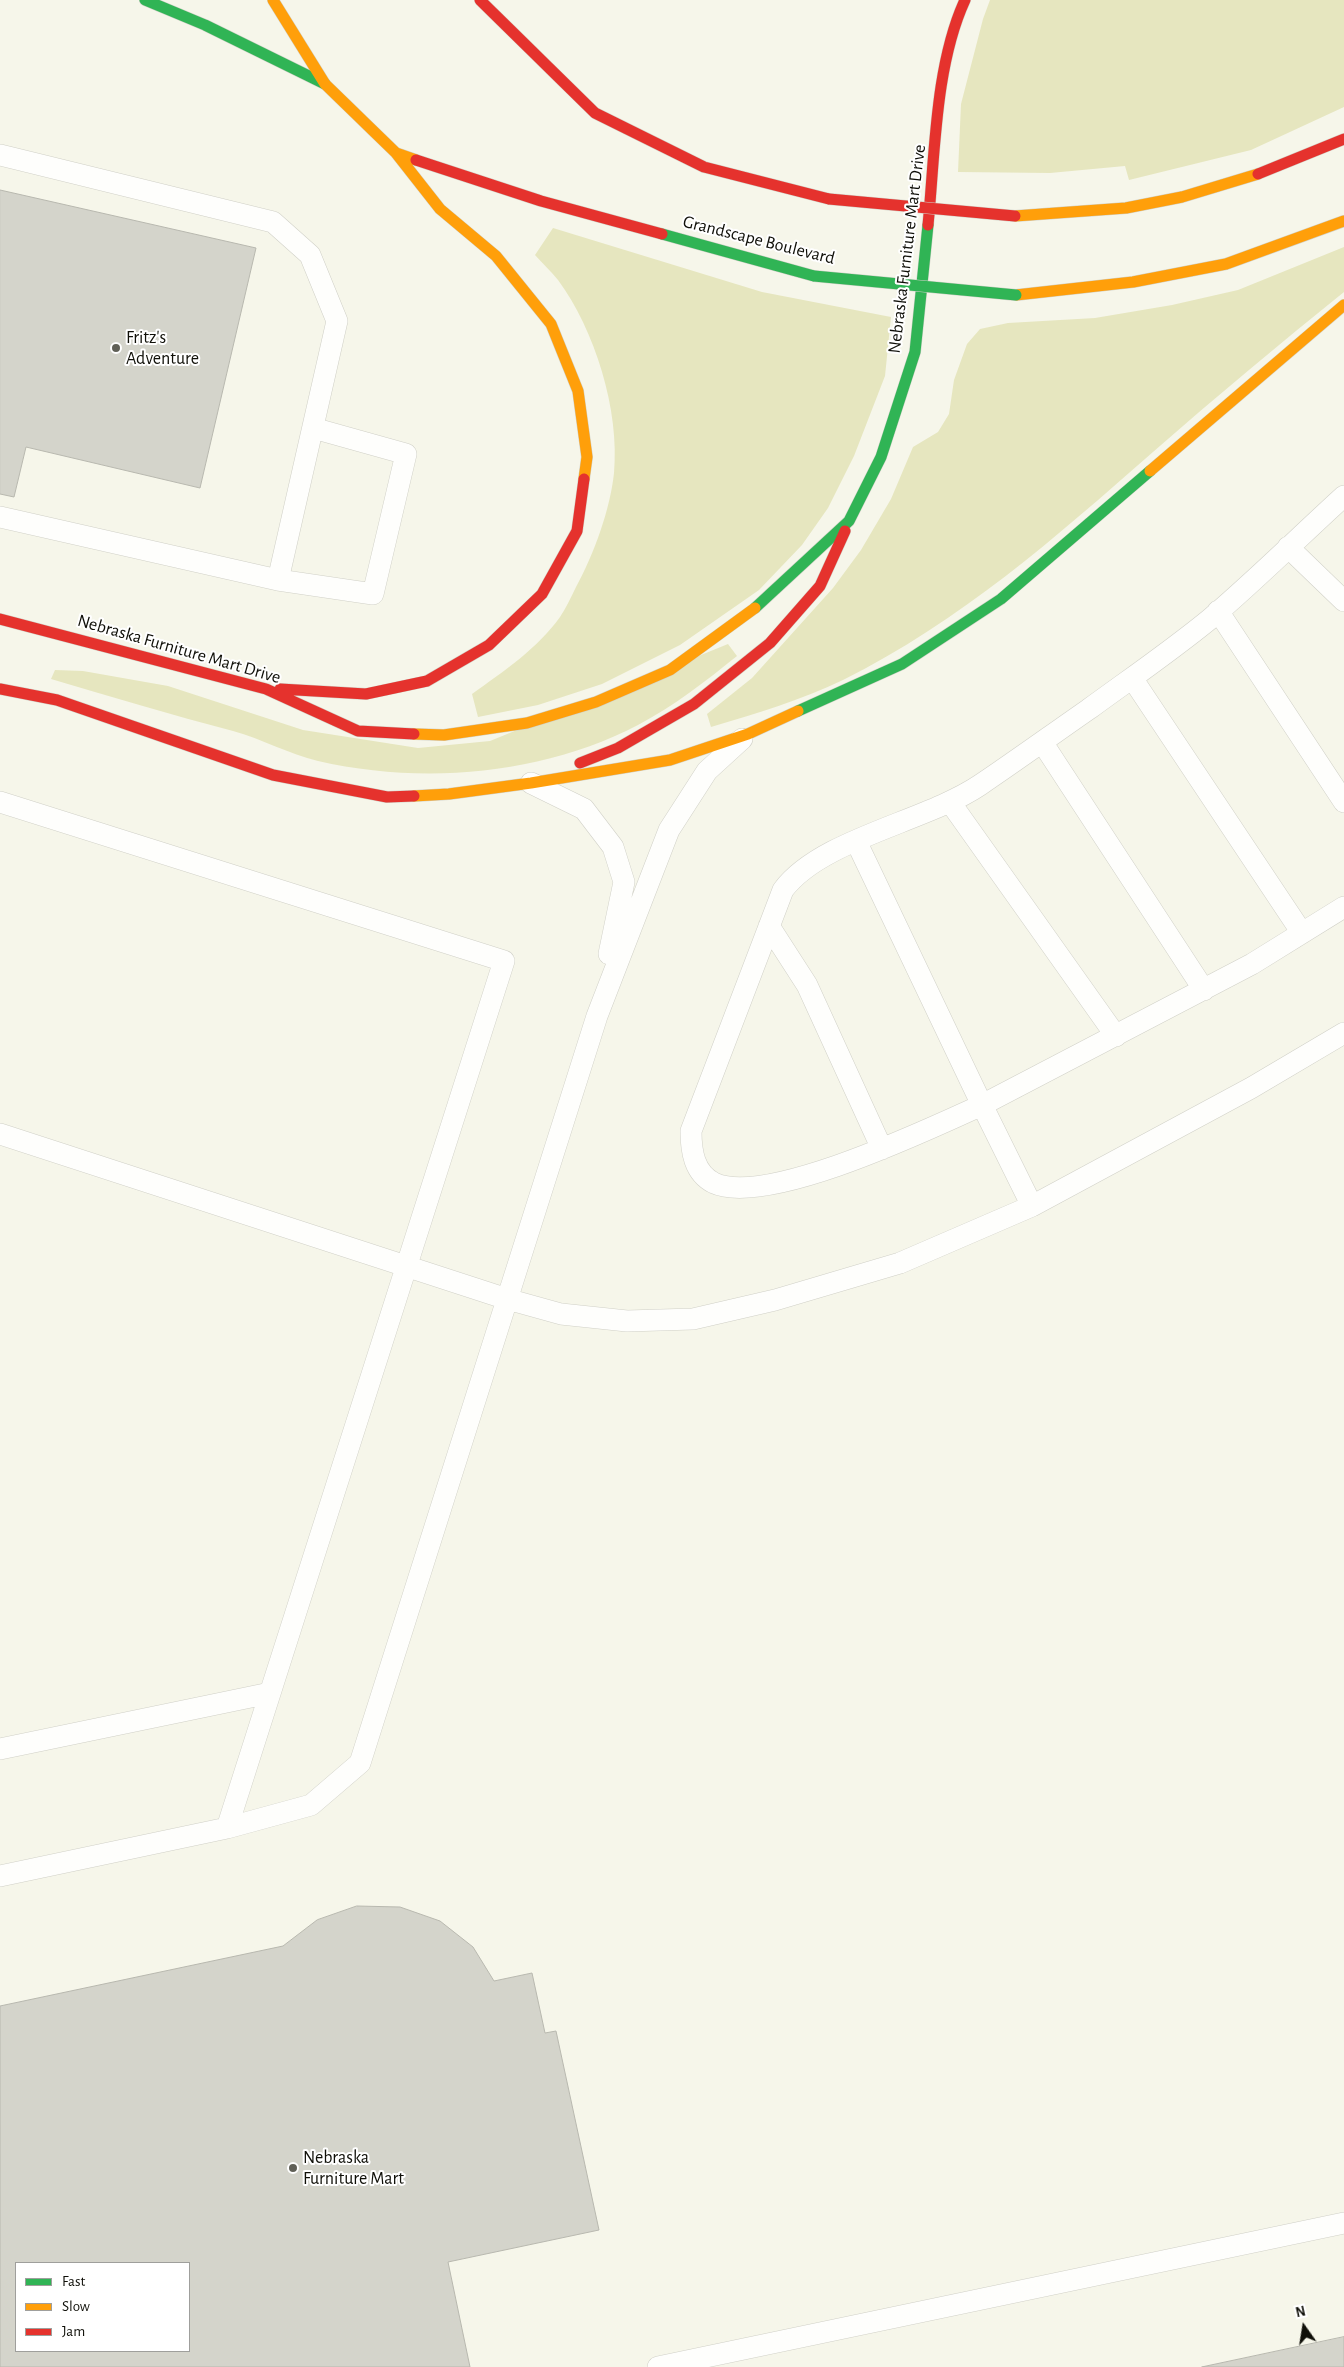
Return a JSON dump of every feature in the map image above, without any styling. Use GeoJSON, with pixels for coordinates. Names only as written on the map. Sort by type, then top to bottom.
{"type":"FeatureCollection","features":[{"type":"Feature","properties":{"kind":"street"},"geometry":{"type":"LineString","coordinates":[[145,0],[205,25],[324,84]]}},
{"type":"Feature","properties":{"kind":"street","name":"Grandscape Boulevard"},"geometry":{"type":"LineString","coordinates":[[273,0],[324,84],[396,153],[541,201],[814,276],[1016,295],[1133,282],[1226,264],[1344,221]]}},
{"type":"Feature","properties":{"kind":"street"},"geometry":{"type":"LineString","coordinates":[[480,0],[596,113],[704,167],[829,198],[1015,216],[1125,208],[1187,195],[1254,177],[1344,139]]}},
{"type":"Feature","properties":{"kind":"street"},"geometry":{"type":"LineString","coordinates":[[493,0],[508,26]]}},
{"type":"Feature","properties":{"kind":"street","name":"Nebraska Furniture Mart Drive"},"geometry":{"type":"LineString","coordinates":[[0,619],[266,689],[358,731],[444,735],[527,723],[596,702],[670,670],[760,604],[849,521],[881,456],[915,352],[943,72],[958,17],[965,0]]}},
{"type":"Feature","properties":{"kind":"street"},"geometry":{"type":"LineString","coordinates":[[266,689],[366,694],[427,681],[489,645],[542,594],[577,531],[587,457],[578,390],[551,324],[496,256],[440,209],[396,153]]}},
{"type":"Feature","properties":{"kind":"street"},"geometry":{"type":"LineString","coordinates":[[0,689],[57,700],[273,775],[387,797],[449,794],[670,760],[748,734],[902,664],[1001,600],[1344,305]]}},
{"type":"Feature","properties":{"kind":"street"},"geometry":{"type":"LineString","coordinates":[[530,783],[618,748],[694,704],[770,643],[820,586],[849,521]]}},
{"type":"Feature","properties":{"kind":"lane"},"geometry":{"type":"LineString","coordinates":[[0,155],[273,222],[310,255],[337,321],[278,580]]}},
{"type":"Feature","properties":{"kind":"lane"},"geometry":{"type":"LineString","coordinates":[[0,517],[278,580],[373,594],[406,454],[313,428]]}},
{"type":"Feature","properties":{"kind":"lane"},"geometry":{"type":"LineString","coordinates":[[1344,496],[1218,611],[1161,658],[979,786],[950,802],[810,864],[793,877],[783,890],[690,1131],[691,1153],[700,1171],[714,1183],[738,1190],[784,1182],[882,1149],[982,1105],[1204,990],[1252,964],[1344,907]]}},
{"type":"Feature","properties":{"kind":"lane"},"geometry":{"type":"LineString","coordinates":[[1288,547],[1344,600]]}},
{"type":"Feature","properties":{"kind":"lane"},"geometry":{"type":"LineString","coordinates":[[1218,611],[1344,802]]}},
{"type":"Feature","properties":{"kind":"lane"},"geometry":{"type":"LineString","coordinates":[[1132,678],[1302,933]]}},
{"type":"Feature","properties":{"kind":"lane"},"geometry":{"type":"LineString","coordinates":[[0,1876],[227,1828],[311,1805],[360,1763],[597,1016],[669,830],[706,771],[748,734]]}},
{"type":"Feature","properties":{"kind":"lane"},"geometry":{"type":"LineString","coordinates":[[1042,742],[1204,990]]}},
{"type":"Feature","properties":{"kind":"lane"},"geometry":{"type":"LineString","coordinates":[[530,783],[584,809],[613,847],[624,882],[597,1016]]}},
{"type":"Feature","properties":{"kind":"lane"},"geometry":{"type":"LineString","coordinates":[[0,802],[504,961],[227,1828]]}},
{"type":"Feature","properties":{"kind":"lane"},"geometry":{"type":"LineString","coordinates":[[950,802],[1116,1036]]}},
{"type":"Feature","properties":{"kind":"lane"},"geometry":{"type":"LineString","coordinates":[[856,842],[1032,1206]]}},
{"type":"Feature","properties":{"kind":"lane"},"geometry":{"type":"LineString","coordinates":[[769,926],[807,985],[882,1149]]}},
{"type":"Feature","properties":{"kind":"lane"},"geometry":{"type":"LineString","coordinates":[[0,1134],[507,1299],[561,1314],[617,1320],[693,1318],[775,1300],[900,1263],[1032,1206],[1251,1088],[1344,1033]]}},
{"type":"Feature","properties":{"kind":"lane"},"geometry":{"type":"LineString","coordinates":[[0,1749],[270,1692]]}},
{"type":"Feature","properties":{"kind":"lane"},"geometry":{"type":"LineString","coordinates":[[658,2367],[1344,2223]]}},
{"type":"Feature","properties":{"kind":"green space"},"geometry":{"type":"Polygon","coordinates":[[[990,0],[1344,0],[1344,107],[1251,150],[1129,180],[1125,166],[1050,173],[958,172],[961,104],[983,19],[990,0]]]}},
{"type":"Feature","properties":{"kind":"green space"},"geometry":{"type":"Polygon","coordinates":[[[553,228],[762,292],[891,317],[885,376],[854,456],[828,508],[802,545],[759,590],[680,645],[602,684],[538,705],[478,717],[472,694],[508,668],[530,649],[551,629],[560,617],[583,574],[595,546],[605,517],[612,487],[615,449],[613,424],[609,398],[594,347],[571,300],[558,280],[535,255],[553,228]]]}},
{"type":"Feature","properties":{"kind":"green space"},"geometry":{"type":"Polygon","coordinates":[[[1344,247],[1344,292],[1177,431],[1080,516],[967,605],[886,657],[843,680],[761,712],[711,727],[707,714],[752,678],[833,588],[861,550],[891,499],[913,447],[938,432],[949,414],[954,380],[967,344],[980,329],[1008,323],[1095,318],[1172,305],[1238,290],[1344,247]]]}},
{"type":"Feature","properties":{"kind":"green space"},"geometry":{"type":"Polygon","coordinates":[[[728,644],[737,656],[677,701],[638,725],[601,742],[562,755],[522,765],[481,771],[399,773],[318,761],[244,734],[51,679],[55,670],[83,671],[168,686],[303,730],[418,748],[490,741],[728,644]]]}},
{"type":"Feature","properties":{"kind":"building","name":"Fritz's Adventure"},"geometry":{"type":"Polygon","coordinates":[[[0,190],[256,248],[200,488],[26,447],[14,497],[0,494],[0,190]]]}},
{"type":"Feature","properties":{"kind":"building","name":"Nebraska Furniture Mart"},"geometry":{"type":"Polygon","coordinates":[[[357,1906],[400,1907],[440,1921],[473,1947],[494,1981],[532,1973],[545,2033],[556,2031],[599,2230],[448,2262],[470,2367],[0,2367],[0,2006],[283,1946],[317,1920],[357,1906]]]}},
{"type":"Feature","properties":{"kind":"building"},"geometry":{"type":"Polygon","coordinates":[[[1344,2337],[1344,2367],[1202,2367],[1344,2337]]]}},
{"type":"Feature","properties":{"kind":"traffic: fast"},"geometry":{"type":"LineString","coordinates":[[145,0],[205,25],[325,84]]}},
{"type":"Feature","properties":{"kind":"traffic: fast"},"geometry":{"type":"LineString","coordinates":[[755,608],[849,521],[881,457],[915,352],[928,225]]}},
{"type":"Feature","properties":{"kind":"traffic: fast"},"geometry":{"type":"LineString","coordinates":[[662,234],[814,276]]}},
{"type":"Feature","properties":{"kind":"traffic: fast"},"geometry":{"type":"LineString","coordinates":[[814,276],[1016,295]]}},
{"type":"Feature","properties":{"kind":"traffic: fast"},"geometry":{"type":"LineString","coordinates":[[798,711],[902,664],[1001,599],[1150,471]]}},
{"type":"Feature","properties":{"kind":"traffic: slow"},"geometry":{"type":"LineString","coordinates":[[273,0],[325,84],[396,153],[416,160]]}},
{"type":"Feature","properties":{"kind":"traffic: slow"},"geometry":{"type":"LineString","coordinates":[[396,153],[440,209],[496,256],[551,324],[578,391],[587,457],[584,479]]}},
{"type":"Feature","properties":{"kind":"traffic: slow"},"geometry":{"type":"LineString","coordinates":[[1015,216],[1126,208],[1182,197],[1258,174]]}},
{"type":"Feature","properties":{"kind":"traffic: slow"},"geometry":{"type":"LineString","coordinates":[[1016,295],[1133,282],[1226,264],[1344,221]]}},
{"type":"Feature","properties":{"kind":"traffic: slow"},"geometry":{"type":"LineString","coordinates":[[1150,471],[1344,305]]}},
{"type":"Feature","properties":{"kind":"traffic: slow"},"geometry":{"type":"LineString","coordinates":[[414,734],[444,735],[527,723],[596,702],[670,670],[755,608]]}},
{"type":"Feature","properties":{"kind":"traffic: slow"},"geometry":{"type":"LineString","coordinates":[[414,796],[449,794],[531,783],[670,760],[748,734],[798,711]]}},
{"type":"Feature","properties":{"kind":"traffic: jam"},"geometry":{"type":"LineString","coordinates":[[480,0],[595,113],[704,167],[829,199]]}},
{"type":"Feature","properties":{"kind":"traffic: jam"},"geometry":{"type":"LineString","coordinates":[[928,225],[942,81],[955,25],[965,0]]}},
{"type":"Feature","properties":{"kind":"traffic: jam"},"geometry":{"type":"LineString","coordinates":[[1258,174],[1344,139]]}},
{"type":"Feature","properties":{"kind":"traffic: jam"},"geometry":{"type":"LineString","coordinates":[[416,160],[541,201],[662,234]]}},
{"type":"Feature","properties":{"kind":"traffic: jam"},"geometry":{"type":"LineString","coordinates":[[829,199],[1015,216]]}},
{"type":"Feature","properties":{"kind":"traffic: jam"},"geometry":{"type":"LineString","coordinates":[[280,689],[366,694],[427,681],[489,645],[542,594],[577,531],[584,479]]}},
{"type":"Feature","properties":{"kind":"traffic: jam"},"geometry":{"type":"LineString","coordinates":[[580,763],[618,748],[694,704],[770,643],[820,586],[845,531]]}},
{"type":"Feature","properties":{"kind":"traffic: jam"},"geometry":{"type":"LineString","coordinates":[[0,619],[266,689],[358,731],[414,734]]}},
{"type":"Feature","properties":{"kind":"traffic: jam"},"geometry":{"type":"LineString","coordinates":[[0,689],[57,700],[273,775],[387,797],[414,796]]}},
{"type":"Feature","properties":{"kind":"place","name":"Fritz's Adventure"},"geometry":{"type":"Point","coordinates":[116,348]}},
{"type":"Feature","properties":{"kind":"place","name":"Nebraska Furniture Mart"},"geometry":{"type":"Point","coordinates":[293,2168]}}]}
